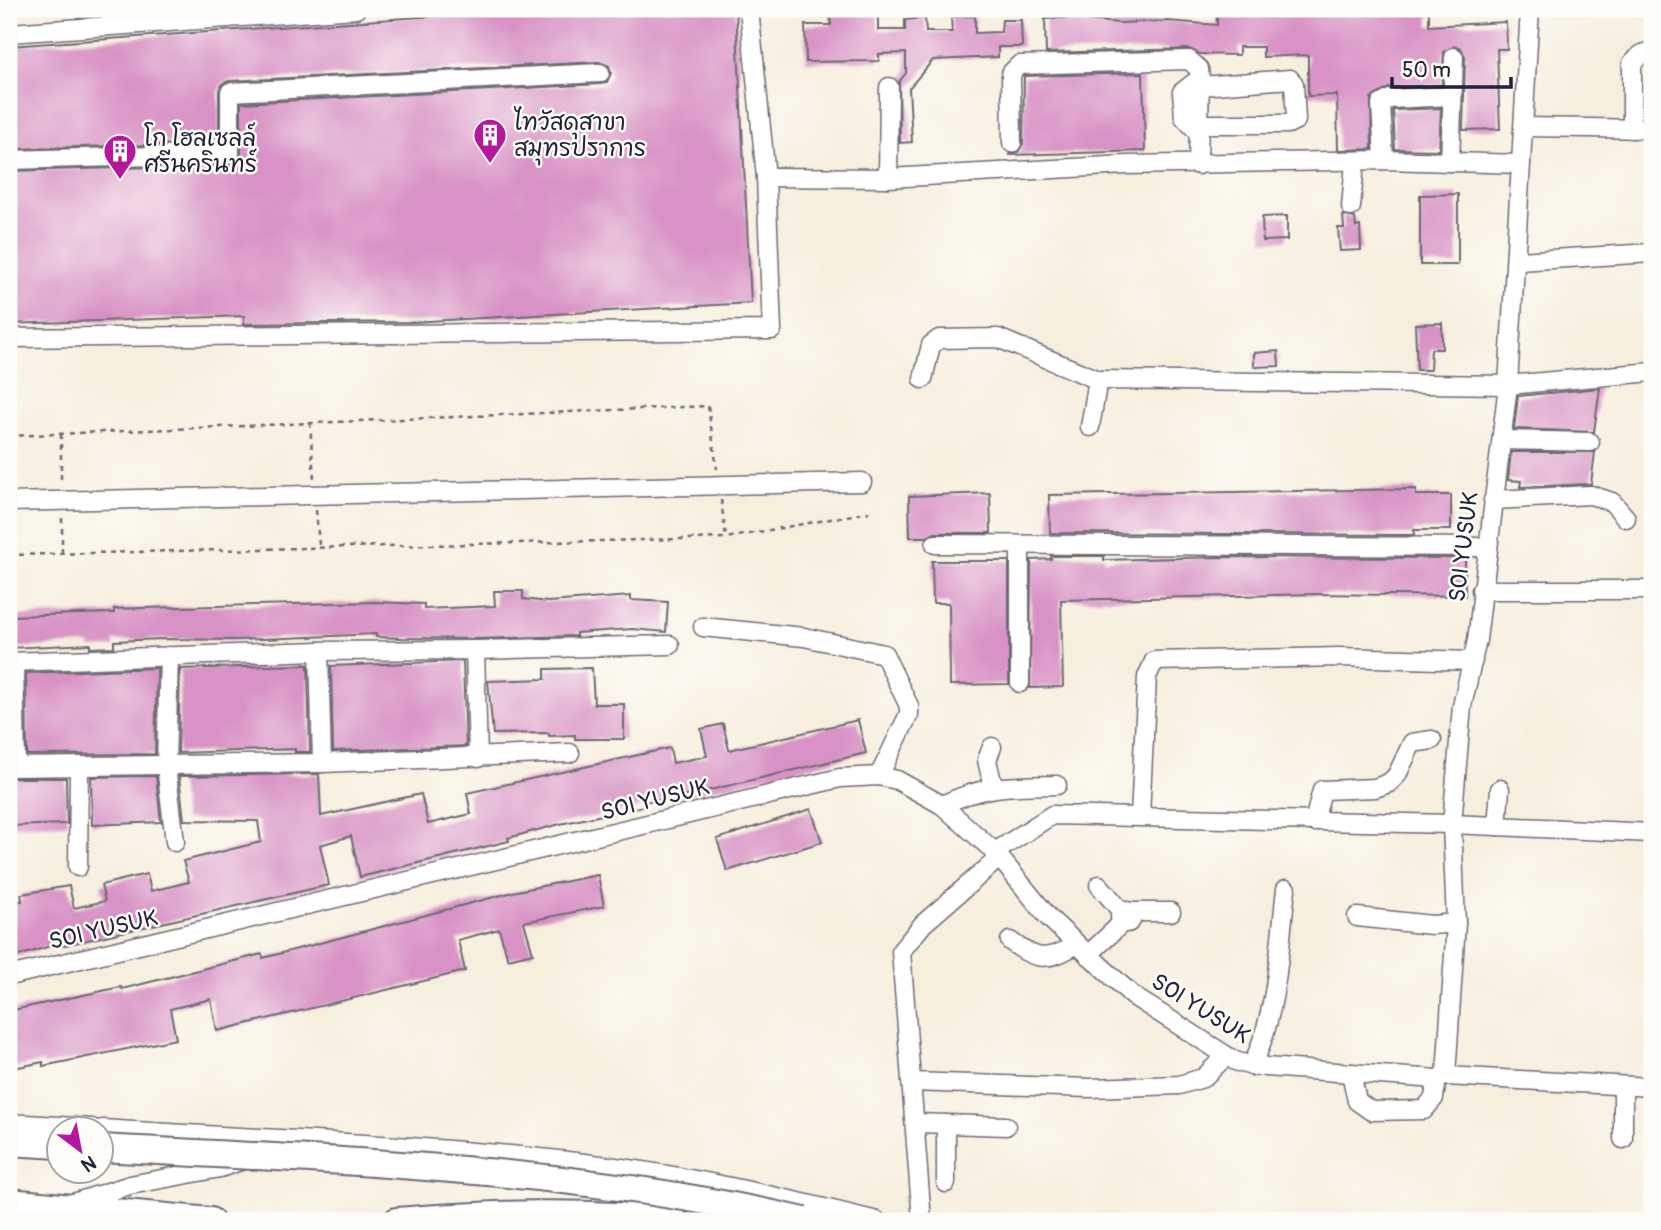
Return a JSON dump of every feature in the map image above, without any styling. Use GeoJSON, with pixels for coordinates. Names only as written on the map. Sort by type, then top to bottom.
{"type":"FeatureCollection","features":[{"type":"Feature","properties":{"kind":"highway"},"geometry":{"type":"LineString","coordinates":[[9,1143],[46,1144]]}},
{"type":"Feature","properties":{"kind":"highway"},"geometry":{"type":"LineString","coordinates":[[116,1149],[511,1172],[665,1192],[804,1221]]}},
{"type":"Feature","properties":{"kind":"highway"},"geometry":{"type":"LineString","coordinates":[[9,1202],[210,1221]]}},
{"type":"Feature","properties":{"kind":"highway"},"geometry":{"type":"LineString","coordinates":[[397,1221],[554,1216],[675,1221]]}},
{"type":"Feature","properties":{"kind":"street"},"geometry":{"type":"LineString","coordinates":[[9,33],[356,9]]}},
{"type":"Feature","properties":{"kind":"street"},"geometry":{"type":"LineString","coordinates":[[9,338],[772,330],[766,177],[749,9]]}},
{"type":"Feature","properties":{"kind":"street","name":"SOI YUSUK"},"geometry":{"type":"LineString","coordinates":[[9,976],[840,778],[879,776],[897,780],[942,805],[997,855],[1049,918],[1133,996],[1226,1056],[1252,1066],[1442,1078],[1456,923],[1452,824],[1462,706],[1473,662],[1508,385],[1518,261],[1530,9]]}},
{"type":"Feature","properties":{"kind":"street"},"geometry":{"type":"LineString","coordinates":[[1632,129],[1632,63],[1642,54],[1652,51]]}},
{"type":"Feature","properties":{"kind":"street"},"geometry":{"type":"LineString","coordinates":[[1450,162],[1454,57]]}},
{"type":"Feature","properties":{"kind":"street"},"geometry":{"type":"LineString","coordinates":[[1012,143],[1012,73],[1019,65],[1189,60],[1199,69],[1198,165]]}},
{"type":"Feature","properties":{"kind":"street"},"geometry":{"type":"LineString","coordinates":[[9,160],[230,154],[230,92],[600,73]]}},
{"type":"Feature","properties":{"kind":"street"},"geometry":{"type":"LineString","coordinates":[[1199,128],[1288,124],[1296,120],[1294,84],[1290,79],[1200,82]]}},
{"type":"Feature","properties":{"kind":"street"},"geometry":{"type":"LineString","coordinates":[[888,178],[890,87]]}},
{"type":"Feature","properties":{"kind":"street"},"geometry":{"type":"LineString","coordinates":[[1384,160],[1381,104],[1390,99],[1452,96]]}},
{"type":"Feature","properties":{"kind":"street"},"geometry":{"type":"LineString","coordinates":[[1524,127],[1652,129]]}},
{"type":"Feature","properties":{"kind":"street"},"geometry":{"type":"LineString","coordinates":[[766,177],[888,178],[1128,165],[1384,160],[1521,164]]}},
{"type":"Feature","properties":{"kind":"street"},"geometry":{"type":"LineString","coordinates":[[1351,207],[1355,162]]}},
{"type":"Feature","properties":{"kind":"street"},"geometry":{"type":"LineString","coordinates":[[1518,261],[1652,253]]}},
{"type":"Feature","properties":{"kind":"street"},"geometry":{"type":"LineString","coordinates":[[923,379],[931,345],[939,338],[998,338],[1097,380],[1508,385],[1652,372]]}},
{"type":"Feature","properties":{"kind":"street"},"geometry":{"type":"LineString","coordinates":[[1090,426],[1097,380]]}},
{"type":"Feature","properties":{"kind":"street"},"geometry":{"type":"LineString","coordinates":[[1502,440],[1590,442]]}},
{"type":"Feature","properties":{"kind":"street"},"geometry":{"type":"LineString","coordinates":[[9,502],[862,482]]}},
{"type":"Feature","properties":{"kind":"street"},"geometry":{"type":"LineString","coordinates":[[1493,500],[1591,495],[1612,502],[1626,517]]}},
{"type":"Feature","properties":{"kind":"street"},"geometry":{"type":"LineString","coordinates":[[935,544],[1020,547],[1487,547]]}},
{"type":"Feature","properties":{"kind":"street"},"geometry":{"type":"LineString","coordinates":[[1020,547],[1020,683]]}},
{"type":"Feature","properties":{"kind":"street"},"geometry":{"type":"LineString","coordinates":[[1481,590],[1652,590]]}},
{"type":"Feature","properties":{"kind":"street"},"geometry":{"type":"LineString","coordinates":[[703,626],[804,637],[884,654],[909,706],[909,714],[879,776]]}},
{"type":"Feature","properties":{"kind":"street"},"geometry":{"type":"LineString","coordinates":[[570,753],[321,763],[12,767],[11,662],[319,651],[670,645]]}},
{"type":"Feature","properties":{"kind":"street"},"geometry":{"type":"LineString","coordinates":[[475,650],[478,758]]}},
{"type":"Feature","properties":{"kind":"street"},"geometry":{"type":"LineString","coordinates":[[319,651],[321,763]]}},
{"type":"Feature","properties":{"kind":"street"},"geometry":{"type":"LineString","coordinates":[[169,656],[166,766],[175,842]]}},
{"type":"Feature","properties":{"kind":"street"},"geometry":{"type":"LineString","coordinates":[[1140,816],[1147,677],[1154,661],[1339,657],[1473,662]]}},
{"type":"Feature","properties":{"kind":"street"},"geometry":{"type":"LineString","coordinates":[[1314,822],[1322,790],[1382,786],[1397,775],[1412,743],[1432,740]]}},
{"type":"Feature","properties":{"kind":"street"},"geometry":{"type":"LineString","coordinates":[[992,747],[988,760],[993,786]]}},
{"type":"Feature","properties":{"kind":"street"},"geometry":{"type":"LineString","coordinates":[[78,867],[79,766]]}},
{"type":"Feature","properties":{"kind":"street"},"geometry":{"type":"LineString","coordinates":[[942,805],[973,791],[993,786],[1056,785]]}},
{"type":"Feature","properties":{"kind":"street"},"geometry":{"type":"LineString","coordinates":[[1497,826],[1500,789]]}},
{"type":"Feature","properties":{"kind":"street"},"geometry":{"type":"LineString","coordinates":[[922,1221],[901,951],[923,924],[997,855],[1052,815],[1452,824],[1652,833]]}},
{"type":"Feature","properties":{"kind":"street"},"geometry":{"type":"LineString","coordinates":[[1099,885],[1125,916]]}},
{"type":"Feature","properties":{"kind":"street"},"geometry":{"type":"LineString","coordinates":[[1252,1066],[1264,1040],[1272,1010],[1286,889]]}},
{"type":"Feature","properties":{"kind":"street"},"geometry":{"type":"LineString","coordinates":[[1010,941],[1035,957],[1047,958],[1082,950],[1125,916],[1171,912]]}},
{"type":"Feature","properties":{"kind":"street"},"geometry":{"type":"LineString","coordinates":[[1357,917],[1432,925],[1456,923]]}},
{"type":"Feature","properties":{"kind":"street"},"geometry":{"type":"LineString","coordinates":[[911,1082],[1089,1088],[1179,1085],[1203,1078],[1226,1056]]}},
{"type":"Feature","properties":{"kind":"street"},"geometry":{"type":"LineString","coordinates":[[1351,1073],[1357,1101],[1371,1111],[1424,1110],[1434,1098],[1442,1078],[1652,1087]]}},
{"type":"Feature","properties":{"kind":"street"},"geometry":{"type":"LineString","coordinates":[[1623,1086],[1623,1139]]}},
{"type":"Feature","properties":{"kind":"street"},"geometry":{"type":"LineString","coordinates":[[9,1123],[46,1126]]}},
{"type":"Feature","properties":{"kind":"street"},"geometry":{"type":"LineString","coordinates":[[916,1123],[1006,1126]]}},
{"type":"Feature","properties":{"kind":"street"},"geometry":{"type":"LineString","coordinates":[[946,1124],[946,1183]]}},
{"type":"Feature","properties":{"kind":"street"},"geometry":{"type":"LineString","coordinates":[[116,1130],[487,1153],[610,1166],[781,1198],[877,1221]]}},
{"type":"Feature","properties":{"kind":"street"},"geometry":{"type":"LineString","coordinates":[[60,1208],[130,1185],[220,1168],[249,1158],[279,1140]]}},
{"type":"Feature","properties":{"kind":"path"},"geometry":{"type":"LineString","coordinates":[[9,436],[708,406],[717,472]]}},
{"type":"Feature","properties":{"kind":"path"},"geometry":{"type":"LineString","coordinates":[[720,498],[726,538]]}},
{"type":"Feature","properties":{"kind":"path"},"geometry":{"type":"LineString","coordinates":[[9,555],[726,538],[869,512]]}},
{"type":"Feature","properties":{"kind":"building","name":"ไทวัสดุสาขา สมุทรปราการ"},"geometry":{"type":"Polygon","coordinates":[[[536,9],[736,9],[751,303],[411,322],[244,324],[244,316],[9,324],[9,171],[231,165],[240,160],[241,155],[241,103],[601,84],[607,82],[611,73],[609,66],[599,62],[229,81],[223,83],[219,91],[219,143],[9,149],[9,46],[536,9]]]}},
{"type":"Feature","properties":{"kind":"building"},"geometry":{"type":"Polygon","coordinates":[[[1334,9],[1429,9],[1429,26],[1506,22],[1507,49],[1497,49],[1500,129],[1463,130],[1465,57],[1461,48],[1455,46],[1444,52],[1442,85],[1389,88],[1371,98],[1372,149],[1338,150],[1337,95],[1308,96],[1308,55],[1263,57],[1263,47],[1239,47],[1239,55],[1200,54],[1189,49],[1046,53],[1045,19],[1074,17],[1074,14],[1089,15],[1089,20],[1119,23],[1168,21],[1217,25],[1217,12],[1264,15],[1288,10],[1334,12],[1334,9]]]}},
{"type":"Feature","properties":{"kind":"building"},"geometry":{"type":"Polygon","coordinates":[[[830,14],[878,16],[878,30],[905,30],[905,20],[925,18],[926,32],[952,32],[951,17],[975,16],[975,33],[1001,32],[1002,20],[1021,20],[1022,47],[998,47],[998,57],[933,60],[909,88],[912,142],[900,143],[899,82],[906,73],[906,53],[879,54],[879,61],[806,62],[805,25],[831,25],[830,14]]]}},
{"type":"Feature","properties":{"kind":"building"},"geometry":{"type":"Polygon","coordinates":[[[1143,73],[1145,151],[1009,155],[1018,152],[1023,144],[1024,76],[1143,73]]]}},
{"type":"Feature","properties":{"kind":"building"},"geometry":{"type":"Polygon","coordinates":[[[1441,108],[1439,150],[1395,149],[1393,110],[1441,108]]]}},
{"type":"Feature","properties":{"kind":"building"},"geometry":{"type":"Polygon","coordinates":[[[1458,194],[1458,265],[1420,265],[1420,195],[1458,194]]]}},
{"type":"Feature","properties":{"kind":"building"},"geometry":{"type":"Polygon","coordinates":[[[1343,215],[1355,218],[1356,227],[1360,226],[1361,250],[1340,251],[1338,228],[1344,228],[1343,215]]]}},
{"type":"Feature","properties":{"kind":"building"},"geometry":{"type":"Polygon","coordinates":[[[1287,216],[1287,240],[1263,241],[1262,217],[1287,216]]]}},
{"type":"Feature","properties":{"kind":"building"},"geometry":{"type":"Polygon","coordinates":[[[1442,323],[1442,349],[1431,349],[1430,370],[1417,370],[1415,324],[1442,323]]]}},
{"type":"Feature","properties":{"kind":"building"},"geometry":{"type":"Polygon","coordinates":[[[1278,351],[1279,366],[1254,367],[1254,353],[1278,351]]]}},
{"type":"Feature","properties":{"kind":"building"},"geometry":{"type":"Polygon","coordinates":[[[1600,388],[1594,432],[1514,429],[1518,396],[1600,388]]]}},
{"type":"Feature","properties":{"kind":"building"},"geometry":{"type":"Polygon","coordinates":[[[1511,452],[1595,452],[1591,484],[1520,487],[1521,481],[1508,480],[1511,452]]]}},
{"type":"Feature","properties":{"kind":"building"},"geometry":{"type":"Polygon","coordinates":[[[1416,489],[1416,495],[1451,495],[1451,530],[1414,530],[1414,535],[1050,533],[1049,495],[1416,489]]]}},
{"type":"Feature","properties":{"kind":"building"},"geometry":{"type":"Polygon","coordinates":[[[990,493],[991,533],[935,533],[927,537],[910,537],[909,496],[990,493]]]}},
{"type":"Feature","properties":{"kind":"building"},"geometry":{"type":"Polygon","coordinates":[[[1051,556],[1104,556],[1104,560],[1219,557],[1465,558],[1465,596],[1319,594],[1061,600],[1063,687],[1030,688],[1031,560],[1051,559],[1051,556]]]}},
{"type":"Feature","properties":{"kind":"building"},"geometry":{"type":"Polygon","coordinates":[[[932,561],[1009,561],[1009,684],[950,685],[949,603],[933,603],[932,561]]]}},
{"type":"Feature","properties":{"kind":"building"},"geometry":{"type":"Polygon","coordinates":[[[494,591],[523,591],[523,599],[548,602],[631,596],[631,600],[668,602],[666,632],[632,629],[576,633],[576,636],[475,639],[376,637],[376,634],[238,640],[163,639],[114,641],[114,647],[90,648],[90,644],[9,648],[9,616],[114,613],[114,609],[375,602],[424,604],[424,609],[495,606],[494,591]]]}},
{"type":"Feature","properties":{"kind":"building"},"geometry":{"type":"Polygon","coordinates":[[[463,661],[466,746],[333,751],[331,666],[463,661]]]}},
{"type":"Feature","properties":{"kind":"building"},"geometry":{"type":"Polygon","coordinates":[[[308,665],[310,752],[295,752],[295,749],[178,753],[180,669],[308,665]]]}},
{"type":"Feature","properties":{"kind":"building"},"geometry":{"type":"Polygon","coordinates":[[[157,668],[155,754],[27,755],[26,673],[157,668]]]}},
{"type":"Feature","properties":{"kind":"building"},"geometry":{"type":"Polygon","coordinates":[[[592,668],[594,704],[624,704],[624,739],[575,739],[575,735],[549,736],[549,733],[493,734],[488,681],[545,679],[545,669],[592,668]]]}},
{"type":"Feature","properties":{"kind":"building"},"geometry":{"type":"Polygon","coordinates":[[[858,720],[866,753],[685,796],[643,802],[644,806],[560,824],[508,838],[509,841],[360,877],[351,836],[320,845],[329,885],[61,946],[60,943],[9,959],[9,903],[22,901],[21,894],[69,886],[74,908],[105,901],[101,885],[147,874],[151,891],[189,882],[183,861],[261,842],[258,821],[184,820],[179,776],[319,774],[321,816],[421,794],[428,824],[471,814],[467,793],[670,748],[673,763],[707,756],[701,729],[723,724],[729,750],[858,720]]]}},
{"type":"Feature","properties":{"kind":"building"},"geometry":{"type":"Polygon","coordinates":[[[156,776],[161,822],[92,825],[91,777],[156,776]]]}},
{"type":"Feature","properties":{"kind":"building"},"geometry":{"type":"Polygon","coordinates":[[[9,778],[66,778],[67,824],[9,826],[9,778]]]}},
{"type":"Feature","properties":{"kind":"building"},"geometry":{"type":"Polygon","coordinates":[[[811,809],[822,842],[727,871],[717,839],[811,809]]]}},
{"type":"Feature","properties":{"kind":"building"},"geometry":{"type":"Polygon","coordinates":[[[598,875],[604,906],[524,922],[533,953],[508,959],[499,929],[458,940],[465,971],[217,1031],[211,999],[170,1009],[176,1039],[43,1066],[43,1062],[9,1069],[9,1013],[13,1010],[121,987],[122,989],[262,954],[263,958],[517,891],[598,875]]]}},
{"type":"Feature","properties":{"kind":"place","name":"ไทวัสดุสาขา สมุทรปราการ"},"geometry":{"type":"Point","coordinates":[490,165]}},
{"type":"Feature","properties":{"kind":"place","name":"โก โฮลเซลล์ ศรีนครินทร์"},"geometry":{"type":"Point","coordinates":[120,181]}}]}
